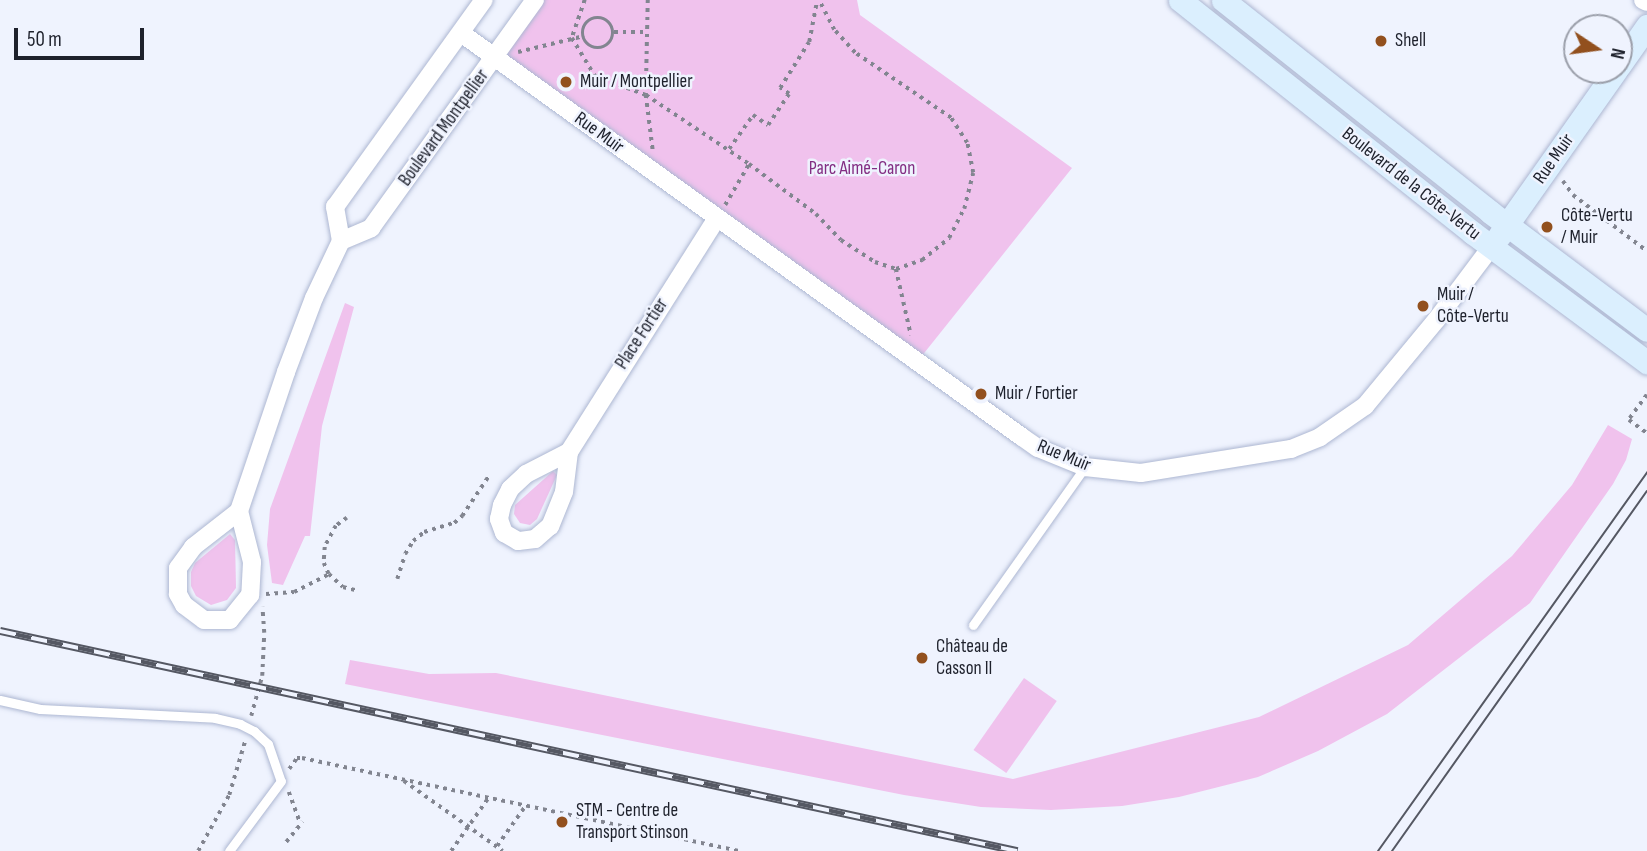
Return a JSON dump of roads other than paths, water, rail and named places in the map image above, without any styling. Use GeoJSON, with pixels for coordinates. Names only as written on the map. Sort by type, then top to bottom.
{"type":"FeatureCollection","features":[{"type":"Feature","properties":{"kind":"main road","name":"Boulevard de la Côte-Vertu"},"geometry":{"type":"LineString","coordinates":[[1180,0],[1491,247],[1647,362]]}},
{"type":"Feature","properties":{"kind":"main road","name":"Boulevard de la Côte-Vertu"},"geometry":{"type":"LineString","coordinates":[[1223,0],[1507,225],[1647,330]]}},
{"type":"Feature","properties":{"kind":"main road","name":"Rue Muir"},"geometry":{"type":"LineString","coordinates":[[1633,46],[1647,26]]}},
{"type":"Feature","properties":{"kind":"main road","name":"Rue Muir"},"geometry":{"type":"LineString","coordinates":[[1491,247],[1607,84]]}},
{"type":"Feature","properties":{"kind":"street"},"geometry":{"type":"LineString","coordinates":[[239,511],[252,562],[250,595],[230,621],[204,620],[184,605],[176,581],[184,556],[239,511],[286,372],[314,298],[341,241],[335,207],[484,0]]}},
{"type":"Feature","properties":{"kind":"street","name":"Boulevard Montpellier"},"geometry":{"type":"LineString","coordinates":[[341,241],[371,228],[535,0]]}},
{"type":"Feature","properties":{"kind":"street","name":"Rue Muir"},"geometry":{"type":"LineString","coordinates":[[460,33],[1038,448],[1085,467],[1141,473],[1280,452],[1320,437],[1365,406],[1437,319],[1491,247]]}},
{"type":"Feature","properties":{"kind":"street","name":"Place Fortier"},"geometry":{"type":"LineString","coordinates":[[569,452],[526,474],[510,489],[499,519],[504,533],[518,541],[535,539],[550,526],[564,492],[569,452],[718,218]]}},
{"type":"Feature","properties":{"kind":"lane"},"geometry":{"type":"LineString","coordinates":[[974,625],[1085,467]]}},
{"type":"Feature","properties":{"kind":"lane"},"geometry":{"type":"LineString","coordinates":[[0,700],[32,708],[230,721],[261,737],[272,755],[281,780],[229,851]]}},
{"type":"Feature","properties":{"kind":"tram line"},"geometry":{"type":"LineString","coordinates":[[1378,851],[1647,472]]}},
{"type":"Feature","properties":{"kind":"tram line"},"geometry":{"type":"LineString","coordinates":[[1392,851],[1647,491]]}},
{"type":"Feature","properties":{"kind":"railway"},"geometry":{"type":"LineString","coordinates":[[0,631],[1017,851]]}},
{"type":"Feature","properties":{"kind":"place","name":"Shell"},"geometry":{"type":"Point","coordinates":[1381,41]}},
{"type":"Feature","properties":{"kind":"place","name":"Muir / Montpellier"},"geometry":{"type":"Point","coordinates":[566,82]}},
{"type":"Feature","properties":{"kind":"place","name":"Côte-Vertu / Muir"},"geometry":{"type":"Point","coordinates":[1547,227]}},
{"type":"Feature","properties":{"kind":"place","name":"Muir / Côte-Vertu"},"geometry":{"type":"Point","coordinates":[1423,306]}},
{"type":"Feature","properties":{"kind":"place","name":"Muir / Fortier"},"geometry":{"type":"Point","coordinates":[981,394]}},
{"type":"Feature","properties":{"kind":"place","name":"Château de Casson II"},"geometry":{"type":"Point","coordinates":[922,658]}},
{"type":"Feature","properties":{"kind":"place","name":"STM - Centre de Transport Stinson"},"geometry":{"type":"Point","coordinates":[562,822]}},
{"type":"Feature","properties":{"kind":"park label","name":"Parc Aimé-Caron"},"geometry":{"type":"Point","coordinates":[862,169]}}]}
